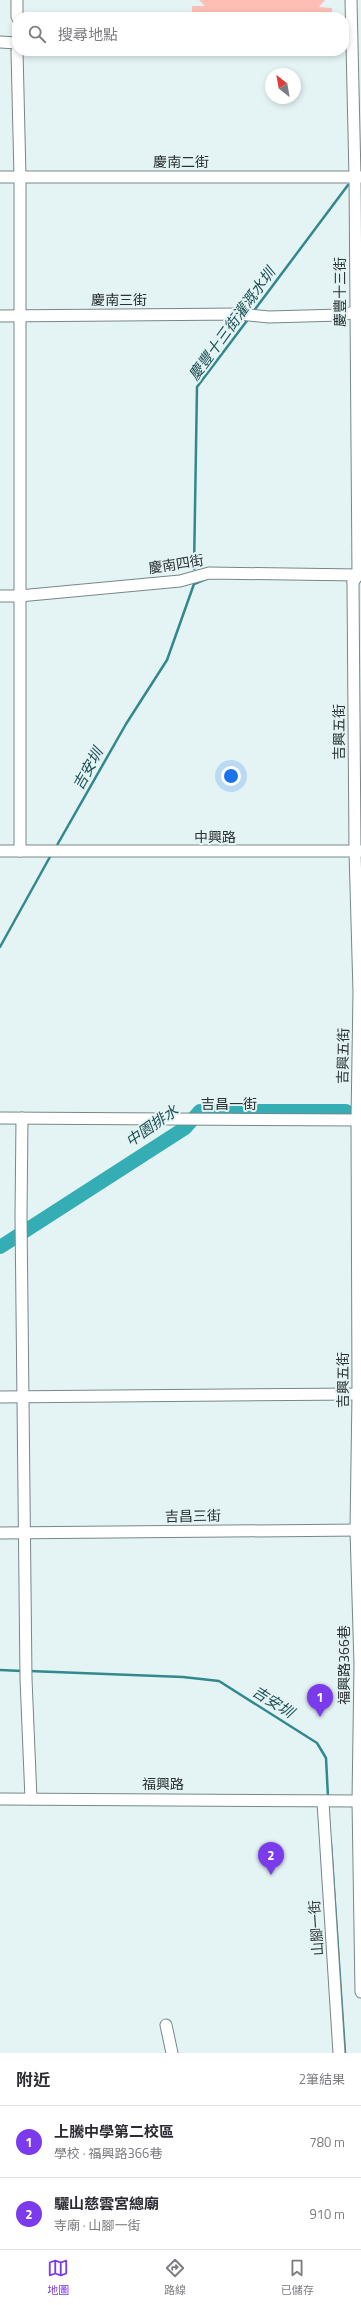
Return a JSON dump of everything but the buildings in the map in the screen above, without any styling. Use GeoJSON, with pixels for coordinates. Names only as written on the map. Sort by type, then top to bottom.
{"type":"FeatureCollection","features":[{"type":"Feature","properties":{"kind":"street"},"geometry":{"type":"LineString","coordinates":[[17,0],[17,12]]}},
{"type":"Feature","properties":{"kind":"street","name":"慶豐十三街"},"geometry":{"type":"LineString","coordinates":[[351,0],[352,41],[357,92],[358,177],[357,580]]}},
{"type":"Feature","properties":{"kind":"street"},"geometry":{"type":"LineString","coordinates":[[0,42],[12,43]]}},
{"type":"Feature","properties":{"kind":"street"},"geometry":{"type":"LineString","coordinates":[[0,851],[20,851],[20,177],[17,56]]}},
{"type":"Feature","properties":{"kind":"street","name":"慶南二街"},"geometry":{"type":"LineString","coordinates":[[0,177],[358,177]]}},
{"type":"Feature","properties":{"kind":"street","name":"慶南三街"},"geometry":{"type":"LineString","coordinates":[[0,316],[239,314],[269,317],[341,316],[358,312]]}},
{"type":"Feature","properties":{"kind":"street","name":"慶南四街"},"geometry":{"type":"LineString","coordinates":[[0,596],[20,596],[180,581],[209,573],[357,580]]}},
{"type":"Feature","properties":{"kind":"street","name":"吉興五街"},"geometry":{"type":"LineString","coordinates":[[357,580],[360,992],[358,1394],[359,1530]]}},
{"type":"Feature","properties":{"kind":"street","name":"中興路"},"geometry":{"type":"LineString","coordinates":[[20,851],[358,851]]}},
{"type":"Feature","properties":{"kind":"street","name":"吉昌一街"},"geometry":{"type":"LineString","coordinates":[[0,1118],[359,1120]]}},
{"type":"Feature","properties":{"kind":"street"},"geometry":{"type":"LineString","coordinates":[[22,1118],[21,1236],[26,1533],[26,1679],[31,1799]]}},
{"type":"Feature","properties":{"kind":"street"},"geometry":{"type":"LineString","coordinates":[[0,1396],[358,1394]]}},
{"type":"Feature","properties":{"kind":"street","name":"吉昌三街"},"geometry":{"type":"LineString","coordinates":[[0,1533],[359,1530]]}},
{"type":"Feature","properties":{"kind":"street","name":"福興路366巷"},"geometry":{"type":"LineString","coordinates":[[359,1530],[361,1992]]}},
{"type":"Feature","properties":{"kind":"street","name":"福興路"},"geometry":{"type":"LineString","coordinates":[[0,1799],[360,1800]]}},
{"type":"Feature","properties":{"kind":"street","name":"山腳一街"},"geometry":{"type":"LineString","coordinates":[[328,1801],[339,2053]]}},
{"type":"Feature","properties":{"kind":"street"},"geometry":{"type":"LineString","coordinates":[[166,2025],[172,2053]]}},
{"type":"Feature","properties":{"kind":"shaded area"},"geometry":{"type":"Polygon","coordinates":[[[199,0],[325,0],[319,7],[332,8],[332,12],[192,12],[192,6],[205,6],[199,0]]]}},
{"type":"Feature","properties":{"kind":"waterway","name":"慶豐十三街灌溉水圳"},"geometry":{"type":"LineString","coordinates":[[253,312],[348,185]]}},
{"type":"Feature","properties":{"kind":"waterway","name":"慶豐十三街灌溉水圳"},"geometry":{"type":"LineString","coordinates":[[194,569],[197,387],[249,318]]}},
{"type":"Feature","properties":{"kind":"waterway","name":"吉安圳"},"geometry":{"type":"LineString","coordinates":[[56,847],[126,724],[167,660],[194,584],[206,579]]}},
{"type":"Feature","properties":{"kind":"waterway","name":"吉安圳"},"geometry":{"type":"LineString","coordinates":[[0,947],[51,855]]}},
{"type":"Feature","properties":{"kind":"waterway","name":"中園排水"},"geometry":{"type":"LineString","coordinates":[[0,1247],[185,1128],[200,1111],[346,1111]]}},
{"type":"Feature","properties":{"kind":"waterway","name":"吉安圳"},"geometry":{"type":"LineString","coordinates":[[0,1670],[22,1671]]}},
{"type":"Feature","properties":{"kind":"waterway","name":"吉安圳"},"geometry":{"type":"LineString","coordinates":[[29,1671],[183,1677],[219,1681],[317,1743],[326,1758],[328,1797]]}},
{"type":"Feature","properties":{"kind":"waterway","name":"吉安圳"},"geometry":{"type":"LineString","coordinates":[[331,1844],[345,2053]]}},
{"type":"Feature","properties":{"kind":"place","name":"上騰中學第二校區"},"geometry":{"type":"Point","coordinates":[320,1717]}},
{"type":"Feature","properties":{"kind":"place","name":"驪山慈雲宮總廟"},"geometry":{"type":"Point","coordinates":[271,1875]}}]}
